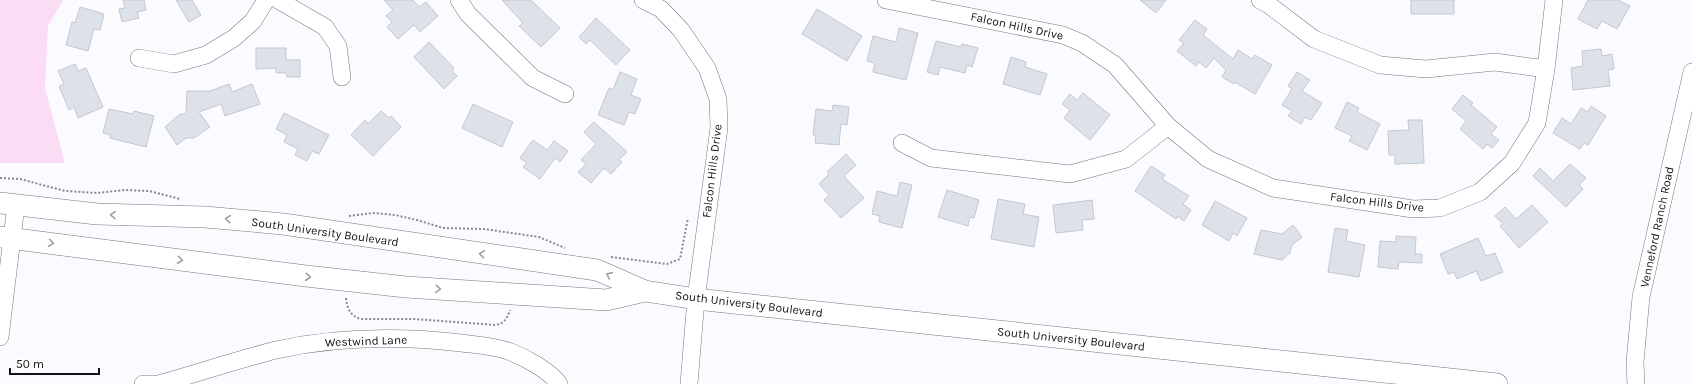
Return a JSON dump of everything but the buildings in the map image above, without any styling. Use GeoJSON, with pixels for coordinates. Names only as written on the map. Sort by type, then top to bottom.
{"type":"FeatureCollection","features":[{"type":"Feature","properties":{"kind":"main road","name":"South University Boulevard"},"geometry":{"type":"LineString","coordinates":[[8,204],[97,214],[205,217],[283,224],[597,270],[645,291],[696,299],[1497,384]]}},
{"type":"Feature","properties":{"kind":"main road","name":"South University Boulevard"},"geometry":{"type":"LineString","coordinates":[[6,237],[306,276],[406,287],[606,300],[645,291]]}},
{"type":"Feature","properties":{"kind":"street"},"geometry":{"type":"LineString","coordinates":[[139,58],[174,64],[206,55],[234,38],[253,20],[266,0]]}},
{"type":"Feature","properties":{"kind":"street"},"geometry":{"type":"LineString","coordinates":[[278,0],[325,27],[338,46],[342,77]]}},
{"type":"Feature","properties":{"kind":"street"},"geometry":{"type":"LineString","coordinates":[[459,0],[468,14],[533,78],[565,94]]}},
{"type":"Feature","properties":{"kind":"street","name":"Falcon Hills Drive"},"geometry":{"type":"LineString","coordinates":[[643,0],[661,9],[681,30],[707,68],[718,99],[720,128],[696,299],[689,384]]}},
{"type":"Feature","properties":{"kind":"street","name":"Falcon Hills Drive"},"geometry":{"type":"LineString","coordinates":[[886,0],[928,4],[1063,35],[1082,43],[1115,65],[1168,126],[1208,159],[1273,188],[1413,209],[1440,208],[1480,192],[1512,163],[1537,123],[1546,69],[1554,0]]}},
{"type":"Feature","properties":{"kind":"street"},"geometry":{"type":"LineString","coordinates":[[1260,0],[1269,5],[1314,39],[1380,65],[1426,69],[1495,62],[1546,69]]}},
{"type":"Feature","properties":{"kind":"street","name":"Venneford Ranch Road"},"geometry":{"type":"LineString","coordinates":[[1636,384],[1636,362],[1642,297],[1692,72]]}},
{"type":"Feature","properties":{"kind":"street"},"geometry":{"type":"LineString","coordinates":[[902,143],[931,158],[1070,174],[1126,159],[1168,126]]}},
{"type":"Feature","properties":{"kind":"street"},"geometry":{"type":"LineString","coordinates":[[0,337],[8,204]]}},
{"type":"Feature","properties":{"kind":"street","name":"Westwind Lane"},"geometry":{"type":"LineString","coordinates":[[143,384],[159,384],[276,350],[333,341],[389,339],[442,341],[485,346],[511,352],[537,365],[559,384]]}},
{"type":"Feature","properties":{"kind":"path"},"geometry":{"type":"LineString","coordinates":[[346,298],[351,313],[360,319],[414,318],[496,325],[502,324],[506,320],[510,310]]}},
{"type":"Feature","properties":{"kind":"shaded area"},"geometry":{"type":"Polygon","coordinates":[[[0,0],[63,0],[48,26],[45,88],[65,163],[0,163],[0,0]]]}}]}
